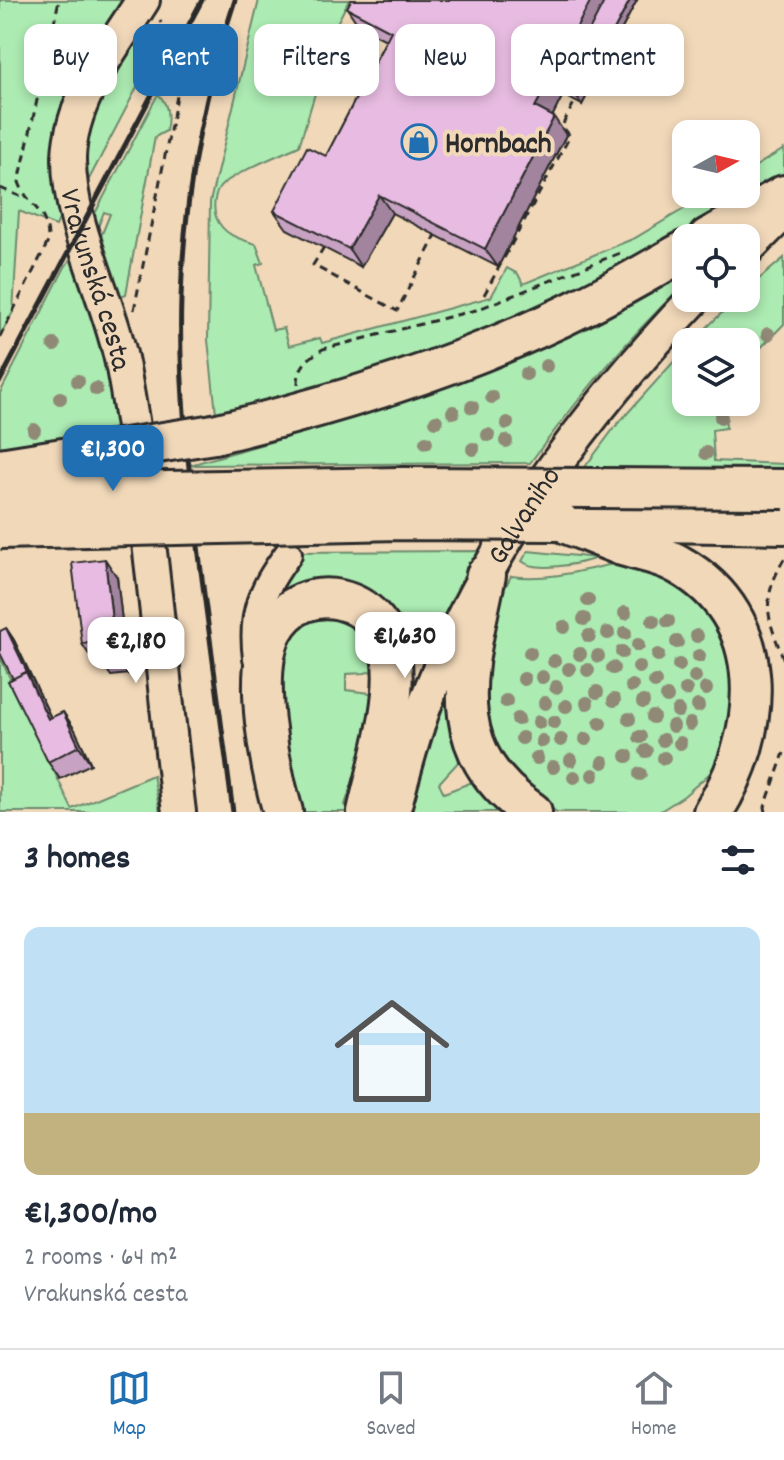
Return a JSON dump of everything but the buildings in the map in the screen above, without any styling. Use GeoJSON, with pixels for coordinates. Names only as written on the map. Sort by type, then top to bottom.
{"type":"FeatureCollection","features":[{"type":"Feature","properties":{"kind":"highway"},"geometry":{"type":"LineString","coordinates":[[733,224],[784,195]]}},
{"type":"Feature","properties":{"kind":"highway"},"geometry":{"type":"LineString","coordinates":[[0,468],[214,434],[335,402],[430,371],[525,333],[584,307],[672,258]]}},
{"type":"Feature","properties":{"kind":"highway"},"geometry":{"type":"LineString","coordinates":[[0,494],[399,487],[784,489]]}},
{"type":"Feature","properties":{"kind":"highway"},"geometry":{"type":"LineString","coordinates":[[0,529],[399,520],[784,524]]}},
{"type":"Feature","properties":{"kind":"highway"},"geometry":{"type":"LineString","coordinates":[[559,521],[625,547],[666,558],[703,581],[723,602],[738,629],[751,672],[752,692],[745,735],[730,778],[713,812]]}},
{"type":"Feature","properties":{"kind":"highway"},"geometry":{"type":"LineString","coordinates":[[486,575],[467,665],[465,703],[468,722],[495,778],[532,812]]}},
{"type":"Feature","properties":{"kind":"highway"},"geometry":{"type":"LineString","coordinates":[[283,812],[270,759],[264,691],[269,641],[275,628],[293,609],[305,603],[331,598],[355,604],[377,621],[388,639],[393,681],[367,812]]}},
{"type":"Feature","properties":{"kind":"highway"},"geometry":{"type":"LineString","coordinates":[[685,812],[708,794],[726,773],[745,735]]}},
{"type":"Feature","properties":{"kind":"main road","name":"Vrakunská cesta"},"geometry":{"type":"LineString","coordinates":[[151,9],[88,88],[74,124],[69,157],[77,211],[122,363],[134,429],[179,812]]}},
{"type":"Feature","properties":{"kind":"main road"},"geometry":{"type":"LineString","coordinates":[[760,238],[784,212]]}},
{"type":"Feature","properties":{"kind":"main road"},"geometry":{"type":"LineString","coordinates":[[760,246],[784,233]]}},
{"type":"Feature","properties":{"kind":"main road","name":"Galvaniho"},"geometry":{"type":"LineString","coordinates":[[393,812],[433,684],[486,575],[523,511],[587,421],[682,312]]}},
{"type":"Feature","properties":{"kind":"lane"},"geometry":{"type":"LineString","coordinates":[[264,691],[255,643],[260,599],[288,554]]}},
{"type":"Feature","properties":{"kind":"path"},"geometry":{"type":"LineString","coordinates":[[24,198],[19,182],[59,0]]}},
{"type":"Feature","properties":{"kind":"path"},"geometry":{"type":"LineString","coordinates":[[132,317],[178,91],[171,47],[151,9]]}},
{"type":"Feature","properties":{"kind":"path"},"geometry":{"type":"LineString","coordinates":[[484,295],[570,136],[562,126],[577,96]]}},
{"type":"Feature","properties":{"kind":"path"},"geometry":{"type":"LineString","coordinates":[[0,188],[24,198],[39,209],[48,231],[48,242],[0,337]]}},
{"type":"Feature","properties":{"kind":"path"},"geometry":{"type":"LineString","coordinates":[[324,247],[313,265],[397,311],[436,235]]}},
{"type":"Feature","properties":{"kind":"path"},"geometry":{"type":"LineString","coordinates":[[298,393],[298,372],[308,358],[323,349],[476,310],[633,247]]}},
{"type":"Feature","properties":{"kind":"path"},"geometry":{"type":"LineString","coordinates":[[784,559],[770,584],[768,604],[770,626],[784,660]]}},
{"type":"Feature","properties":{"kind":"path"},"geometry":{"type":"LineString","coordinates":[[766,812],[775,774],[784,753]]}},
{"type":"Feature","properties":{"kind":"green space"},"geometry":{"type":"Polygon","coordinates":[[[0,0],[131,0],[116,24],[24,24],[24,96],[78,96],[65,206],[56,226],[19,211],[13,312],[0,336],[0,0]]]}},
{"type":"Feature","properties":{"kind":"green space"},"geometry":{"type":"Polygon","coordinates":[[[259,0],[349,0],[337,24],[254,24],[254,96],[314,96],[299,146],[235,176],[220,187],[215,198],[215,213],[223,228],[238,238],[256,244],[263,263],[256,265],[273,330],[284,328],[289,346],[320,338],[322,343],[491,297],[507,268],[518,274],[523,284],[635,238],[685,208],[738,208],[710,224],[672,224],[672,246],[571,303],[343,388],[217,422],[208,340],[210,202],[259,0]]]}},
{"type":"Feature","properties":{"kind":"green space"},"geometry":{"type":"Polygon","coordinates":[[[133,45],[133,95],[86,185],[87,141],[92,121],[103,96],[117,96],[117,70],[133,45]]]}},
{"type":"Feature","properties":{"kind":"green space"},"geometry":{"type":"Polygon","coordinates":[[[157,96],[160,96],[168,116],[166,131],[155,137],[126,294],[119,297],[97,246],[110,214],[104,212],[94,237],[91,221],[157,96]]]}},
{"type":"Feature","properties":{"kind":"green space"},"geometry":{"type":"Polygon","coordinates":[[[784,149],[784,182],[760,196],[760,164],[784,149]]]}},
{"type":"Feature","properties":{"kind":"green space"},"geometry":{"type":"Polygon","coordinates":[[[77,250],[114,388],[117,440],[0,459],[0,393],[65,267],[77,250]]]}},
{"type":"Feature","properties":{"kind":"green space"},"geometry":{"type":"Polygon","coordinates":[[[784,258],[784,324],[760,349],[760,328],[706,328],[723,312],[760,312],[760,278],[784,258]]]}},
{"type":"Feature","properties":{"kind":"green space"},"geometry":{"type":"Polygon","coordinates":[[[672,274],[672,297],[604,370],[530,463],[190,465],[329,425],[672,274]]]}},
{"type":"Feature","properties":{"kind":"green space"},"geometry":{"type":"Polygon","coordinates":[[[672,364],[672,416],[725,416],[726,428],[712,430],[714,461],[784,464],[784,470],[585,467],[615,427],[672,364]]]}},
{"type":"Feature","properties":{"kind":"green space"},"geometry":{"type":"Polygon","coordinates":[[[480,551],[435,647],[418,639],[408,657],[401,630],[388,608],[380,599],[358,586],[320,580],[274,602],[282,552],[480,551]]]}},
{"type":"Feature","properties":{"kind":"green space"},"geometry":{"type":"Polygon","coordinates":[[[528,551],[597,558],[569,565],[537,566],[522,561],[528,551]]]}},
{"type":"Feature","properties":{"kind":"green space"},"geometry":{"type":"Polygon","coordinates":[[[622,562],[670,579],[709,612],[733,659],[729,745],[709,774],[659,812],[557,812],[533,800],[482,737],[474,677],[495,607],[511,576],[553,576],[622,562]]]}},
{"type":"Feature","properties":{"kind":"green space"},"geometry":{"type":"Polygon","coordinates":[[[355,614],[381,668],[346,674],[346,690],[378,694],[380,698],[345,805],[358,808],[357,812],[295,812],[273,681],[294,621],[355,614]]]}},
{"type":"Feature","properties":{"kind":"green space"},"geometry":{"type":"Polygon","coordinates":[[[0,657],[72,809],[153,775],[160,812],[0,812],[0,657]]]}},
{"type":"Feature","properties":{"kind":"green space"},"geometry":{"type":"Polygon","coordinates":[[[444,691],[448,693],[450,718],[462,758],[439,783],[444,793],[475,781],[507,812],[408,812],[444,691]]]}},
{"type":"Feature","properties":{"kind":"railway"},"geometry":{"type":"LineString","coordinates":[[0,381],[202,0]]}},
{"type":"Feature","properties":{"kind":"railway"},"geometry":{"type":"LineString","coordinates":[[233,812],[189,469],[183,401],[181,298],[186,222],[197,147],[213,73],[235,0]]}},
{"type":"Feature","properties":{"kind":"place","name":"Hornbach"},"geometry":{"type":"Point","coordinates":[419,142]}}]}
